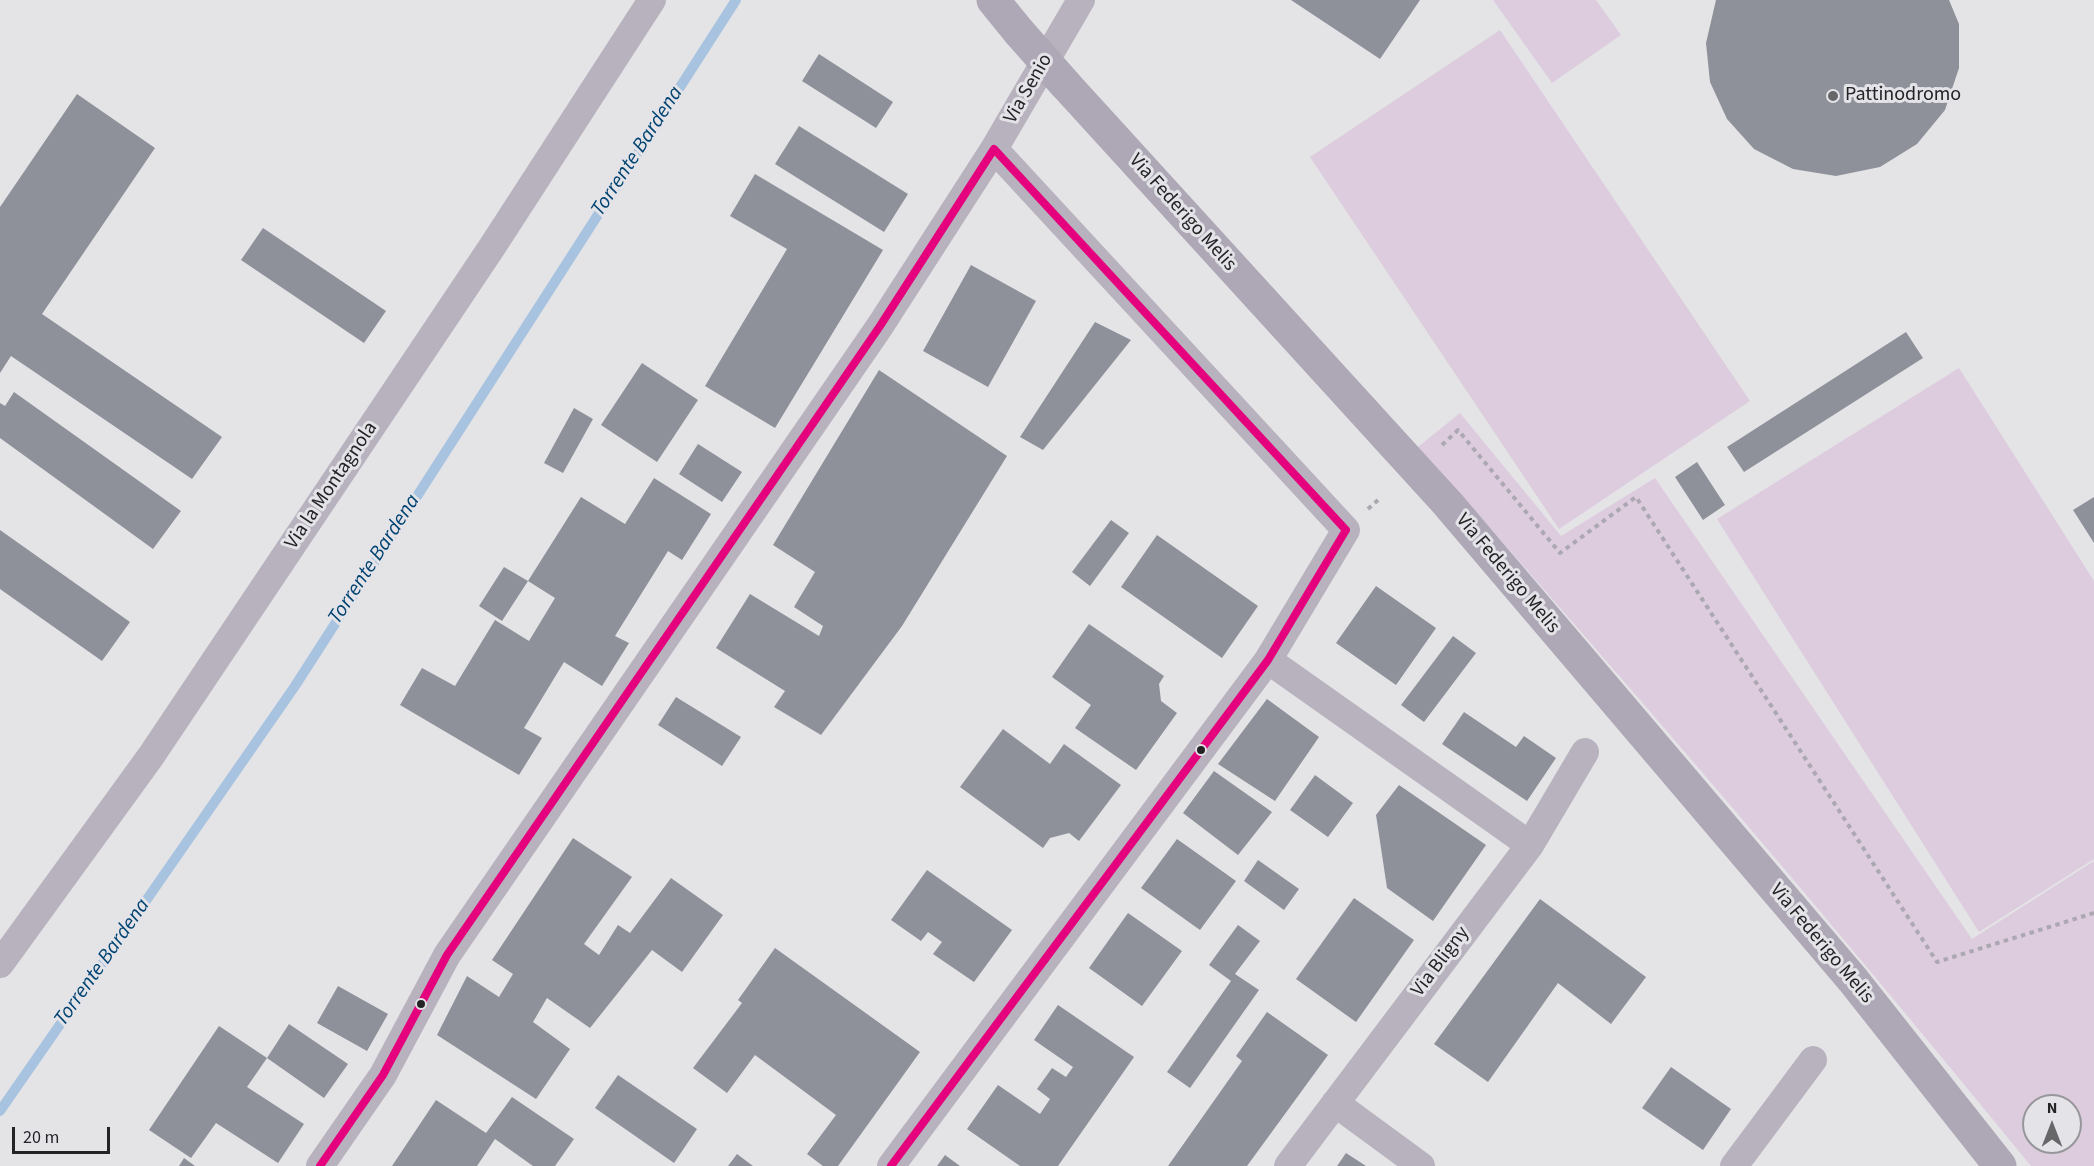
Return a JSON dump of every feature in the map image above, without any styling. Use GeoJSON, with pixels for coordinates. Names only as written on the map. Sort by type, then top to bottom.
{"type":"FeatureCollection","features":[{"type":"Feature","properties":{"kind":"main road","name":"Via Federigo Melis"},"geometry":{"type":"LineString","coordinates":[[993,0],[1065,84],[1448,504],[1853,980],[2000,1166]]}},
{"type":"Feature","properties":{"kind":"street","name":"Via la Montagnola"},"geometry":{"type":"LineString","coordinates":[[0,964],[151,756],[492,247],[652,0]]}},
{"type":"Feature","properties":{"kind":"street","name":"Via Senio"},"geometry":{"type":"LineString","coordinates":[[320,1166],[383,1075],[447,955],[880,326],[994,149],[1081,0]]}},
{"type":"Feature","properties":{"kind":"street"},"geometry":{"type":"LineString","coordinates":[[891,1166],[1268,660],[1346,530],[994,149]]}},
{"type":"Feature","properties":{"kind":"street"},"geometry":{"type":"LineString","coordinates":[[1268,660],[1530,845]]}},
{"type":"Feature","properties":{"kind":"street","name":"Via Bligny"},"geometry":{"type":"LineString","coordinates":[[1288,1166],[1530,845],[1585,752]]}},
{"type":"Feature","properties":{"kind":"street"},"geometry":{"type":"LineString","coordinates":[[1734,1166],[1813,1060]]}},
{"type":"Feature","properties":{"kind":"street"},"geometry":{"type":"LineString","coordinates":[[1335,1102],[1421,1166]]}},
{"type":"Feature","properties":{"kind":"path"},"geometry":{"type":"LineString","coordinates":[[1442,446],[1458,430],[1560,553],[1636,496],[1937,962],[2094,913]]}},
{"type":"Feature","properties":{"kind":"shaded area"},"geometry":{"type":"Polygon","coordinates":[[[1493,0],[1596,0],[1621,35],[1552,83],[1493,0]]]}},
{"type":"Feature","properties":{"kind":"shaded area"},"geometry":{"type":"Polygon","coordinates":[[[1500,30],[1750,401],[1559,529],[1310,157],[1500,30]]]}},
{"type":"Feature","properties":{"kind":"shaded area"},"geometry":{"type":"Polygon","coordinates":[[[1959,368],[2094,581],[2094,859],[1979,932],[1717,519],[1959,368]]]}},
{"type":"Feature","properties":{"kind":"shaded area"},"geometry":{"type":"Polygon","coordinates":[[[1460,413],[1561,536],[1655,478],[1972,939],[2094,861],[2094,1166],[2031,1166],[1729,803],[1418,447],[1460,413]]]}},
{"type":"Feature","properties":{"kind":"building"},"geometry":{"type":"Polygon","coordinates":[[[1291,0],[1420,0],[1380,59],[1291,0]]]}},
{"type":"Feature","properties":{"kind":"building","name":"Pattinodromo"},"geometry":{"type":"Polygon","coordinates":[[[1716,0],[1949,0],[1959,24],[1959,68],[1945,110],[1917,144],[1880,167],[1836,176],[1793,169],[1754,149],[1727,119],[1710,82],[1706,43],[1716,0]]]}},
{"type":"Feature","properties":{"kind":"building"},"geometry":{"type":"Polygon","coordinates":[[[819,54],[893,102],[876,128],[802,81],[819,54]]]}},
{"type":"Feature","properties":{"kind":"building"},"geometry":{"type":"Polygon","coordinates":[[[77,94],[155,148],[42,314],[222,437],[192,479],[11,356],[0,373],[0,207],[77,94]]]}},
{"type":"Feature","properties":{"kind":"building"},"geometry":{"type":"Polygon","coordinates":[[[799,126],[908,194],[884,232],[775,164],[799,126]]]}},
{"type":"Feature","properties":{"kind":"building"},"geometry":{"type":"Polygon","coordinates":[[[755,174],[883,250],[775,428],[705,386],[787,249],[730,216],[755,174]]]}},
{"type":"Feature","properties":{"kind":"building"},"geometry":{"type":"Polygon","coordinates":[[[263,228],[386,311],[364,343],[241,260],[263,228]]]}},
{"type":"Feature","properties":{"kind":"building"},"geometry":{"type":"Polygon","coordinates":[[[971,265],[1036,301],[988,387],[923,351],[971,265]]]}},
{"type":"Feature","properties":{"kind":"building"},"geometry":{"type":"Polygon","coordinates":[[[1095,322],[1131,340],[1043,450],[1020,437],[1095,322]]]}},
{"type":"Feature","properties":{"kind":"building"},"geometry":{"type":"Polygon","coordinates":[[[1906,332],[1923,358],[1744,472],[1727,447],[1906,332]]]}},
{"type":"Feature","properties":{"kind":"building"},"geometry":{"type":"Polygon","coordinates":[[[642,363],[698,400],[657,462],[601,425],[642,363]]]}},
{"type":"Feature","properties":{"kind":"building"},"geometry":{"type":"Polygon","coordinates":[[[879,370],[1007,456],[902,626],[821,735],[774,707],[785,691],[716,648],[750,594],[819,636],[823,626],[794,607],[815,572],[773,545],[879,370]]]}},
{"type":"Feature","properties":{"kind":"building"},"geometry":{"type":"Polygon","coordinates":[[[14,392],[181,511],[153,549],[0,438],[0,403],[5,406],[14,392]]]}},
{"type":"Feature","properties":{"kind":"building"},"geometry":{"type":"Polygon","coordinates":[[[574,408],[593,419],[563,473],[544,463],[574,408]]]}},
{"type":"Feature","properties":{"kind":"building"},"geometry":{"type":"Polygon","coordinates":[[[698,444],[742,472],[722,502],[679,474],[698,444]]]}},
{"type":"Feature","properties":{"kind":"building"},"geometry":{"type":"Polygon","coordinates":[[[1697,462],[1725,505],[1703,520],[1675,477],[1697,462]]]}},
{"type":"Feature","properties":{"kind":"building"},"geometry":{"type":"Polygon","coordinates":[[[654,478],[711,514],[682,560],[668,551],[615,636],[629,643],[602,686],[564,662],[524,728],[542,738],[519,775],[400,705],[422,668],[455,686],[495,620],[529,641],[555,598],[528,581],[581,497],[625,524],[654,478]]]}},
{"type":"Feature","properties":{"kind":"building"},"geometry":{"type":"Polygon","coordinates":[[[2094,497],[2094,543],[2073,510],[2094,497]]]}},
{"type":"Feature","properties":{"kind":"building"},"geometry":{"type":"Polygon","coordinates":[[[1111,520],[1129,533],[1090,586],[1072,572],[1111,520]]]}},
{"type":"Feature","properties":{"kind":"building"},"geometry":{"type":"Polygon","coordinates":[[[0,530],[130,622],[102,661],[0,589],[0,530]]]}},
{"type":"Feature","properties":{"kind":"building"},"geometry":{"type":"Polygon","coordinates":[[[1157,535],[1258,606],[1222,658],[1121,587],[1157,535]]]}},
{"type":"Feature","properties":{"kind":"building"},"geometry":{"type":"Polygon","coordinates":[[[504,567],[528,581],[502,621],[479,606],[504,567]]]}},
{"type":"Feature","properties":{"kind":"building"},"geometry":{"type":"Polygon","coordinates":[[[1376,586],[1436,628],[1396,685],[1336,643],[1376,586]]]}},
{"type":"Feature","properties":{"kind":"building"},"geometry":{"type":"Polygon","coordinates":[[[1089,624],[1164,676],[1159,684],[1161,701],[1177,713],[1136,770],[1075,728],[1091,705],[1052,677],[1089,624]]]}},
{"type":"Feature","properties":{"kind":"building"},"geometry":{"type":"Polygon","coordinates":[[[1453,636],[1476,653],[1424,722],[1401,705],[1453,636]]]}},
{"type":"Feature","properties":{"kind":"building"},"geometry":{"type":"Polygon","coordinates":[[[676,697],[741,737],[722,766],[658,725],[676,697]]]}},
{"type":"Feature","properties":{"kind":"building"},"geometry":{"type":"Polygon","coordinates":[[[1267,699],[1319,737],[1275,801],[1218,764],[1267,699]]]}},
{"type":"Feature","properties":{"kind":"building"},"geometry":{"type":"Polygon","coordinates":[[[1464,712],[1516,747],[1524,736],[1556,758],[1527,801],[1442,744],[1464,712]]]}},
{"type":"Feature","properties":{"kind":"building"},"geometry":{"type":"Polygon","coordinates":[[[1003,729],[1050,764],[1064,744],[1121,785],[1079,841],[1069,833],[1050,838],[1043,848],[960,787],[1003,729]]]}},
{"type":"Feature","properties":{"kind":"building"},"geometry":{"type":"Polygon","coordinates":[[[1214,771],[1272,812],[1238,855],[1183,813],[1214,771]]]}},
{"type":"Feature","properties":{"kind":"building"},"geometry":{"type":"Polygon","coordinates":[[[1315,775],[1353,803],[1328,837],[1290,810],[1315,775]]]}},
{"type":"Feature","properties":{"kind":"building"},"geometry":{"type":"Polygon","coordinates":[[[1399,785],[1486,845],[1433,921],[1387,888],[1376,815],[1399,785]]]}},
{"type":"Feature","properties":{"kind":"building"},"geometry":{"type":"Polygon","coordinates":[[[573,838],[632,877],[584,944],[599,955],[618,925],[630,933],[671,878],[723,915],[682,972],[652,950],[590,1028],[547,998],[533,1022],[570,1049],[536,1099],[437,1035],[467,976],[499,997],[513,974],[492,960],[573,838]]]}},
{"type":"Feature","properties":{"kind":"building"},"geometry":{"type":"Polygon","coordinates":[[[1177,839],[1236,881],[1200,930],[1141,888],[1177,839]]]}},
{"type":"Feature","properties":{"kind":"building"},"geometry":{"type":"Polygon","coordinates":[[[1258,860],[1299,889],[1284,910],[1244,881],[1258,860]]]}},
{"type":"Feature","properties":{"kind":"building"},"geometry":{"type":"Polygon","coordinates":[[[927,870],[1012,930],[974,982],[933,954],[942,942],[928,932],[921,941],[891,920],[927,870]]]}},
{"type":"Feature","properties":{"kind":"building"},"geometry":{"type":"Polygon","coordinates":[[[1354,898],[1414,940],[1356,1022],[1296,979],[1354,898]]]}},
{"type":"Feature","properties":{"kind":"building"},"geometry":{"type":"Polygon","coordinates":[[[1540,899],[1646,977],[1611,1024],[1558,983],[1488,1082],[1434,1044],[1540,899]]]}},
{"type":"Feature","properties":{"kind":"building"},"geometry":{"type":"Polygon","coordinates":[[[1128,913],[1182,951],[1142,1006],[1089,968],[1128,913]]]}},
{"type":"Feature","properties":{"kind":"building"},"geometry":{"type":"Polygon","coordinates":[[[1238,925],[1260,941],[1235,974],[1259,990],[1190,1088],[1167,1072],[1231,981],[1209,965],[1238,925]]]}},
{"type":"Feature","properties":{"kind":"building"},"geometry":{"type":"Polygon","coordinates":[[[775,948],[920,1052],[838,1166],[823,1166],[807,1154],[836,1115],[755,1055],[727,1093],[693,1068],[742,1003],[738,1000],[775,948]]]}},
{"type":"Feature","properties":{"kind":"building"},"geometry":{"type":"Polygon","coordinates":[[[338,986],[388,1014],[367,1051],[317,1023],[338,986]]]}},
{"type":"Feature","properties":{"kind":"building"},"geometry":{"type":"Polygon","coordinates":[[[1058,1005],[1134,1057],[1058,1166],[1020,1166],[967,1129],[998,1085],[1040,1114],[1050,1099],[1037,1089],[1052,1068],[1066,1077],[1073,1067],[1034,1040],[1058,1005]]]}},
{"type":"Feature","properties":{"kind":"building"},"geometry":{"type":"Polygon","coordinates":[[[1267,1012],[1328,1055],[1247,1166],[1168,1166],[1242,1061],[1236,1056],[1267,1012]]]}},
{"type":"Feature","properties":{"kind":"building"},"geometry":{"type":"Polygon","coordinates":[[[289,1024],[348,1064],[324,1098],[267,1058],[289,1024]]]}},
{"type":"Feature","properties":{"kind":"building"},"geometry":{"type":"Polygon","coordinates":[[[219,1026],[267,1058],[247,1087],[304,1124],[278,1163],[216,1123],[191,1158],[149,1130],[219,1026]]]}},
{"type":"Feature","properties":{"kind":"building"},"geometry":{"type":"Polygon","coordinates":[[[1671,1067],[1731,1109],[1703,1150],[1642,1108],[1671,1067]]]}},
{"type":"Feature","properties":{"kind":"building"},"geometry":{"type":"Polygon","coordinates":[[[618,1075],[697,1129],[674,1163],[595,1108],[618,1075]]]}},
{"type":"Feature","properties":{"kind":"building"},"geometry":{"type":"Polygon","coordinates":[[[512,1097],[574,1139],[555,1166],[533,1166],[495,1139],[477,1166],[392,1166],[436,1100],[486,1133],[512,1097]]]}},
{"type":"Feature","properties":{"kind":"building"},"geometry":{"type":"Polygon","coordinates":[[[1346,1153],[1366,1166],[1337,1166],[1346,1153]]]}},
{"type":"Feature","properties":{"kind":"building"},"geometry":{"type":"Polygon","coordinates":[[[737,1154],[753,1166],[728,1166],[737,1154]]]}},
{"type":"Feature","properties":{"kind":"building"},"geometry":{"type":"Polygon","coordinates":[[[945,1155],[960,1166],[937,1166],[945,1155]]]}},
{"type":"Feature","properties":{"kind":"building"},"geometry":{"type":"Polygon","coordinates":[[[184,1158],[195,1166],[179,1166],[184,1158]]]}},
{"type":"Feature","properties":{"kind":"waterway","name":"Torrente Bardena"},"geometry":{"type":"LineString","coordinates":[[0,1111],[295,686],[736,0]]}},
{"type":"Feature","properties":{"kind":"transit line"},"geometry":{"type":"LineString","coordinates":[[320,1166],[383,1075],[447,955],[880,326],[994,149],[1346,530],[1268,660],[891,1166]]}},
{"type":"Feature","properties":{"kind":"place","name":"Pattinodromo"},"geometry":{"type":"Point","coordinates":[1833,96]}}]}
